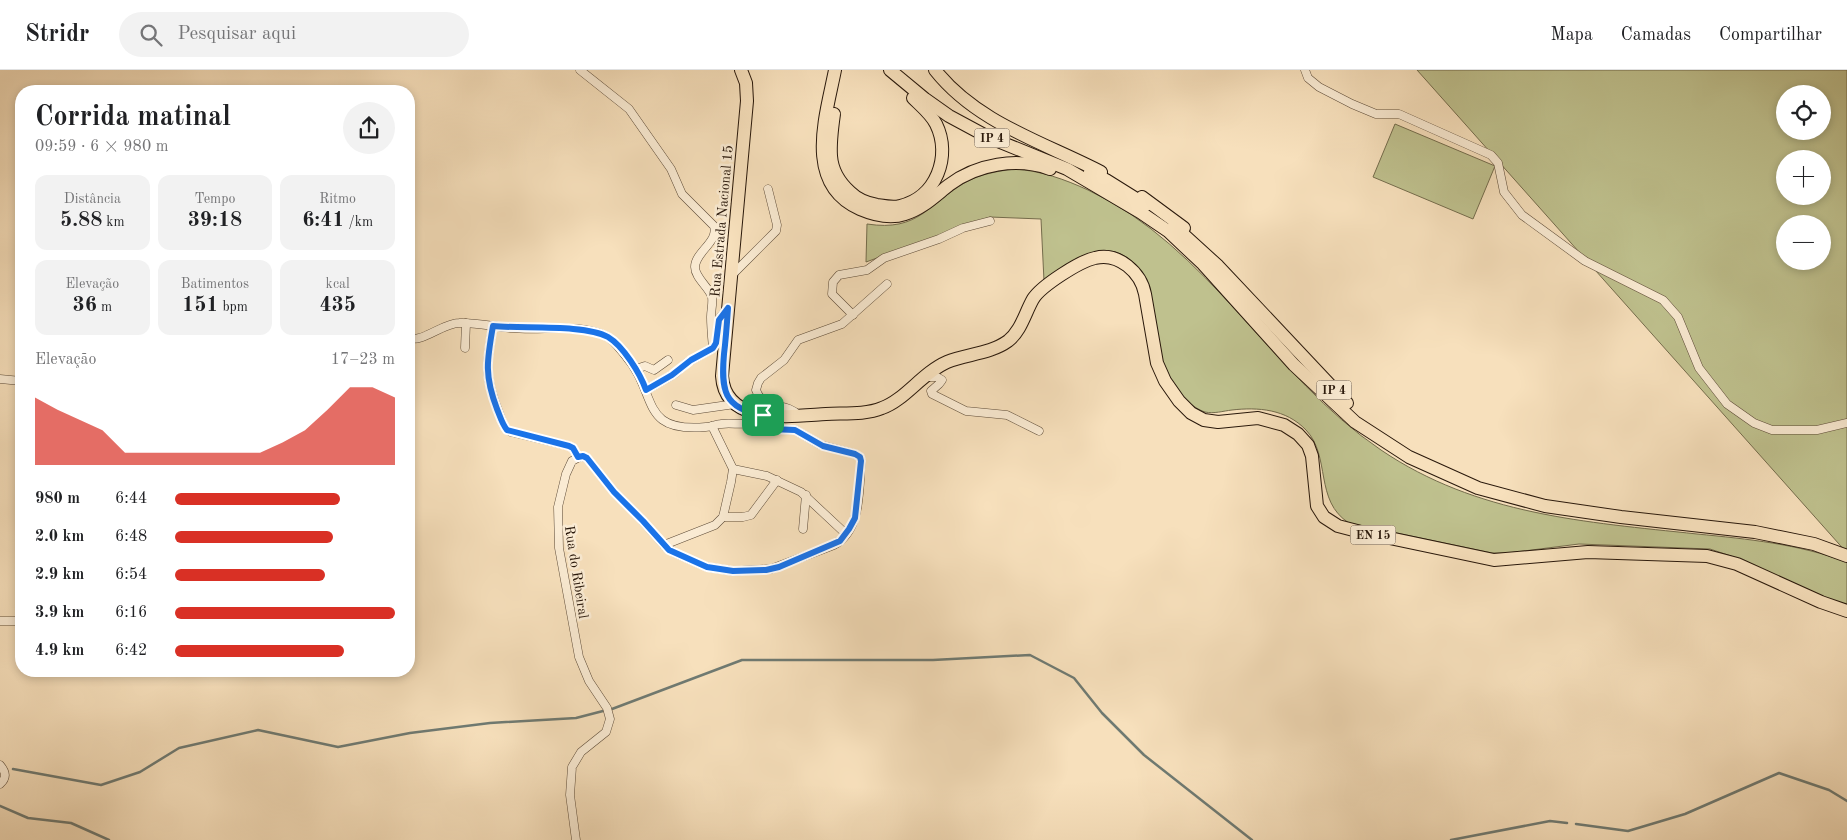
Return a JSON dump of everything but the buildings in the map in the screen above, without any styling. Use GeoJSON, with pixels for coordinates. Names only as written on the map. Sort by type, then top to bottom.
{"type":"FeatureCollection","features":[{"type":"Feature","properties":{"kind":"main road","name":"Rua Estrada Nacional 15"},"geometry":{"type":"LineString","coordinates":[[734,404],[726,395],[722,381],[747,101],[746,83],[742,70]]}},
{"type":"Feature","properties":{"kind":"main road"},"geometry":{"type":"LineString","coordinates":[[835,70],[822,134],[822,152],[828,176],[838,193],[853,206],[905,214],[920,207],[950,184],[971,172],[988,166],[1002,164],[1023,164],[1042,167],[1104,189]]}},
{"type":"Feature","properties":{"kind":"main road"},"geometry":{"type":"LineString","coordinates":[[843,70],[832,126],[831,158],[833,165],[844,186],[856,198],[884,211],[915,200],[930,187],[938,176],[942,148],[936,124],[923,107],[883,70]]}},
{"type":"Feature","properties":{"kind":"main road","name":"IP 4"},"geometry":{"type":"LineString","coordinates":[[890,70],[924,99],[949,116],[988,137],[1067,169],[1104,189],[1168,231],[1203,264],[1294,365],[1355,422],[1409,457],[1478,488],[1545,506],[1621,517],[1755,532],[1814,544],[1847,556]]}},
{"type":"Feature","properties":{"kind":"main road","name":"IP 4"},"geometry":{"type":"LineString","coordinates":[[898,70],[942,104],[983,126],[1106,180],[1156,212],[1190,239],[1218,266],[1359,416],[1413,451],[1480,482],[1546,499],[1622,510],[1756,525],[1816,538],[1847,548]]}},
{"type":"Feature","properties":{"kind":"main road"},"geometry":{"type":"LineString","coordinates":[[935,70],[953,91],[996,122],[1105,174],[1171,217],[1195,237],[1222,264],[1316,372]]}},
{"type":"Feature","properties":{"kind":"main road","name":"EN 15"},"geometry":{"type":"LineString","coordinates":[[734,404],[760,418],[860,412],[878,409],[892,403],[935,368],[950,361],[994,348],[1007,341],[1017,330],[1037,294],[1067,272],[1090,260],[1103,257],[1115,259],[1131,269],[1140,280],[1144,291],[1153,347],[1159,369],[1165,382],[1179,401],[1191,413],[1204,420],[1218,422],[1262,418],[1284,425],[1298,434],[1306,442],[1312,456],[1317,506],[1324,516],[1338,526],[1494,560],[1588,552],[1707,556],[1737,564],[1821,602],[1847,611]]}},
{"type":"Feature","properties":{"kind":"street"},"geometry":{"type":"LineString","coordinates":[[580,70],[629,109],[671,170],[682,194],[714,226],[716,231],[695,267],[696,272],[710,292],[712,300],[713,348]]}},
{"type":"Feature","properties":{"kind":"street"},"geometry":{"type":"LineString","coordinates":[[1305,70],[1308,78],[1319,87],[1352,104],[1376,114],[1399,114],[1491,155],[1498,163],[1504,192],[1522,215],[1585,261],[1662,300],[1678,317],[1698,368],[1727,404],[1754,423],[1772,430],[1816,430],[1847,423]]}},
{"type":"Feature","properties":{"kind":"street"},"geometry":{"type":"LineString","coordinates":[[731,276],[776,231],[777,224],[768,189]]}},
{"type":"Feature","properties":{"kind":"street"},"geometry":{"type":"LineString","coordinates":[[853,314],[832,294],[832,282],[839,275],[867,270],[884,258],[943,238],[963,228],[990,221]]}},
{"type":"Feature","properties":{"kind":"street"},"geometry":{"type":"LineString","coordinates":[[800,416],[790,407],[764,401],[757,393],[758,384],[764,375],[784,360],[798,340],[839,326],[887,284]]}},
{"type":"Feature","properties":{"kind":"street"},"geometry":{"type":"LineString","coordinates":[[646,390],[672,375],[691,360],[713,348],[716,343],[719,320],[728,308]]}},
{"type":"Feature","properties":{"kind":"street"},"geometry":{"type":"LineString","coordinates":[[415,339],[451,324],[466,323],[512,328],[573,329],[600,334],[612,340],[636,369],[654,411],[666,423],[682,428],[725,423],[749,424],[760,418],[771,429],[795,430],[823,446],[852,453],[860,457],[856,514],[846,534],[834,545],[779,567],[766,570],[733,571],[713,568],[675,553],[664,545],[610,487],[589,460],[583,456],[578,457],[573,448],[512,432],[505,428],[490,390],[486,367],[493,326]]}},
{"type":"Feature","properties":{"kind":"street"},"geometry":{"type":"LineString","coordinates":[[465,348],[466,323]]}},
{"type":"Feature","properties":{"kind":"street"},"geometry":{"type":"LineString","coordinates":[[636,369],[645,366],[654,370],[668,360]]}},
{"type":"Feature","properties":{"kind":"street"},"geometry":{"type":"LineString","coordinates":[[922,378],[934,376],[940,378],[942,381],[932,389],[931,394],[966,412],[1007,415],[1039,431]]}},
{"type":"Feature","properties":{"kind":"street"},"geometry":{"type":"LineString","coordinates":[[0,379],[15,380]]}},
{"type":"Feature","properties":{"kind":"street"},"geometry":{"type":"LineString","coordinates":[[676,405],[693,410],[734,404]]}},
{"type":"Feature","properties":{"kind":"street"},"geometry":{"type":"LineString","coordinates":[[664,545],[715,525],[723,517],[733,469],[712,426]]}},
{"type":"Feature","properties":{"kind":"street","name":"Rua do Ribeiral"},"geometry":{"type":"LineString","coordinates":[[576,840],[570,795],[572,767],[581,752],[606,732],[610,719],[607,708],[589,681],[579,657],[558,542],[557,513],[559,498],[568,467],[578,457]]}},
{"type":"Feature","properties":{"kind":"street"},"geometry":{"type":"LineString","coordinates":[[733,469],[767,476],[806,495],[846,534]]}},
{"type":"Feature","properties":{"kind":"street"},"geometry":{"type":"LineString","coordinates":[[723,517],[751,515],[777,480]]}},
{"type":"Feature","properties":{"kind":"street"},"geometry":{"type":"LineString","coordinates":[[803,529],[806,495]]}},
{"type":"Feature","properties":{"kind":"street"},"geometry":{"type":"LineString","coordinates":[[0,621],[15,621]]}},
{"type":"Feature","properties":{"kind":"street"},"geometry":{"type":"LineString","coordinates":[[0,764],[5,772],[5,777],[0,784]]}},
{"type":"Feature","properties":{"kind":"green space"},"geometry":{"type":"Polygon","coordinates":[[[1417,70],[1847,70],[1847,553],[1417,70]]]}},
{"type":"Feature","properties":{"kind":"green space"},"geometry":{"type":"Polygon","coordinates":[[[1395,124],[1495,166],[1473,219],[1373,177],[1395,124]]]}},
{"type":"Feature","properties":{"kind":"green space"},"geometry":{"type":"Polygon","coordinates":[[[1015,169],[1052,176],[1088,190],[1131,215],[1170,244],[1205,278],[1306,386],[1342,420],[1381,450],[1418,472],[1455,489],[1533,512],[1614,525],[1754,540],[1829,556],[1847,562],[1847,606],[1828,600],[1731,556],[1710,549],[1579,544],[1508,553],[1492,553],[1349,523],[1338,514],[1331,503],[1314,441],[1298,423],[1281,414],[1262,409],[1242,409],[1215,413],[1205,412],[1193,406],[1177,390],[1163,365],[1134,263],[1122,255],[1111,251],[1099,251],[1077,260],[1044,281],[1041,219],[990,217],[866,262],[867,224],[899,224],[911,220],[966,182],[990,173],[1015,169]]]}},
{"type":"Feature","properties":{"kind":"waterway"},"geometry":{"type":"LineString","coordinates":[[612,709],[742,660],[933,660],[1030,655],[1074,678],[1102,713],[1144,755],[1252,840]]}},
{"type":"Feature","properties":{"kind":"waterway"},"geometry":{"type":"LineString","coordinates":[[13,769],[101,785],[140,772],[179,748],[258,730],[338,747],[410,733],[490,723],[576,718],[603,711]]}},
{"type":"Feature","properties":{"kind":"waterway"},"geometry":{"type":"LineString","coordinates":[[1576,824],[1628,831],[1685,814],[1779,773],[1829,790],[1847,801]]}},
{"type":"Feature","properties":{"kind":"waterway"},"geometry":{"type":"LineString","coordinates":[[0,806],[28,818],[71,823],[109,840]]}},
{"type":"Feature","properties":{"kind":"waterway"},"geometry":{"type":"LineString","coordinates":[[1451,840],[1550,821],[1567,823]]}},
{"type":"Feature","properties":{"kind":"route"},"geometry":{"type":"LineString","coordinates":[[728,308],[722,376],[724,391],[736,405],[753,413],[763,415],[756,422],[771,429],[795,430],[823,446],[852,453],[860,457],[855,518],[842,539],[834,545],[779,567],[766,570],[733,571],[707,567],[672,552],[666,547],[618,497],[592,463],[583,456],[578,457],[572,447],[512,432],[505,428],[490,390],[486,367],[493,326],[573,329],[605,335],[612,340],[632,364],[646,390],[672,375],[691,360],[713,348],[716,343],[720,317],[728,308]]}}]}
